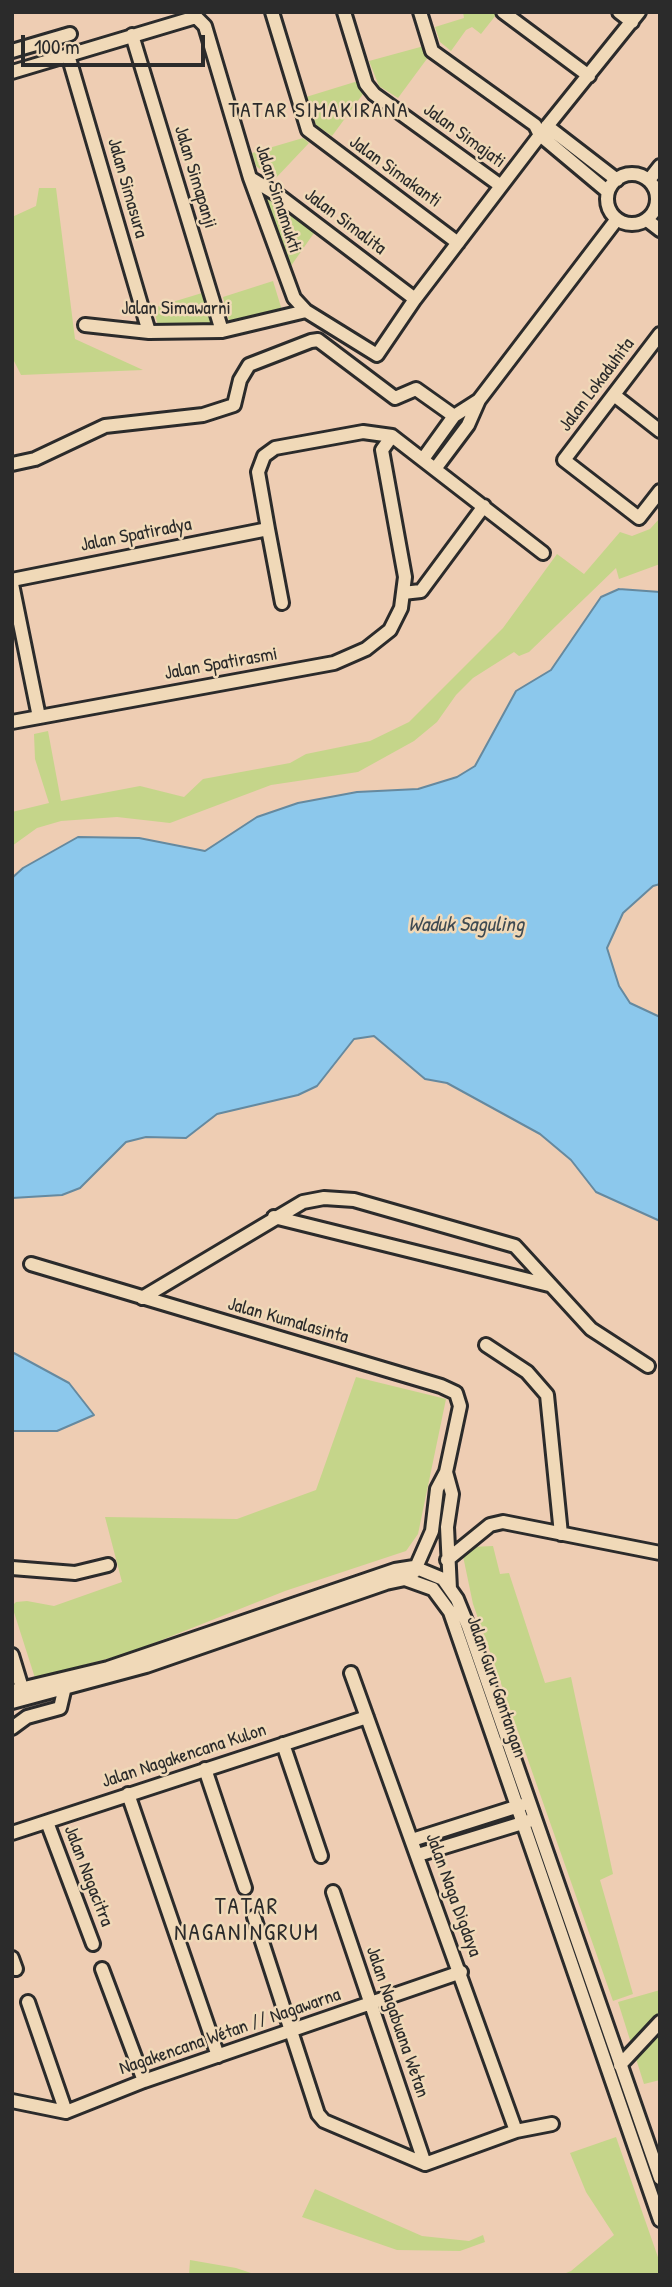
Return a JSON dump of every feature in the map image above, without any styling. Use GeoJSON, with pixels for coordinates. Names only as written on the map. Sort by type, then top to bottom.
{"type":"FeatureCollection","features":[{"type":"Feature","properties":{"kind":"street","name":"Jalan Simakanti"},"geometry":{"type":"LineString","coordinates":[[272,12],[308,130],[458,243]]}},
{"type":"Feature","properties":{"kind":"street","name":"Jalan Simajati"},"geometry":{"type":"LineString","coordinates":[[344,12],[366,84],[374,94],[501,187]]}},
{"type":"Feature","properties":{"kind":"street"},"geometry":{"type":"LineString","coordinates":[[420,12],[432,51],[617,180]]}},
{"type":"Feature","properties":{"kind":"street"},"geometry":{"type":"LineString","coordinates":[[503,12],[589,76]]}},
{"type":"Feature","properties":{"kind":"street"},"geometry":{"type":"LineString","coordinates":[[415,299],[501,187],[541,129],[589,76],[635,17],[618,12]]}},
{"type":"Feature","properties":{"kind":"street","name":"Jalan Simamukti"},"geometry":{"type":"LineString","coordinates":[[132,35],[196,17],[205,26],[250,178],[286,282],[294,298],[306,311],[377,355],[415,299]]}},
{"type":"Feature","properties":{"kind":"street"},"geometry":{"type":"LineString","coordinates":[[12,51],[70,34]]}},
{"type":"Feature","properties":{"kind":"street"},"geometry":{"type":"LineString","coordinates":[[12,72],[132,35]]}},
{"type":"Feature","properties":{"kind":"street","name":"Jalan Simapanji"},"geometry":{"type":"LineString","coordinates":[[132,35],[222,331]]}},
{"type":"Feature","properties":{"kind":"street","name":"Jalan Simasura"},"geometry":{"type":"LineString","coordinates":[[68,55],[149,332]]}},
{"type":"Feature","properties":{"kind":"street"},"geometry":{"type":"LineString","coordinates":[[541,129],[608,192]]}},
{"type":"Feature","properties":{"kind":"street"},"geometry":{"type":"LineString","coordinates":[[649,180],[660,166]]}},
{"type":"Feature","properties":{"kind":"street"},"geometry":{"type":"LineString","coordinates":[[629,174],[649,180],[657,194],[658,209],[647,219],[635,224],[617,219],[609,207],[608,192],[617,180],[629,174]]}},
{"type":"Feature","properties":{"kind":"street","name":"Jalan Simalita"},"geometry":{"type":"LineString","coordinates":[[250,178],[278,195],[415,299]]}},
{"type":"Feature","properties":{"kind":"street"},"geometry":{"type":"LineString","coordinates":[[435,469],[468,425],[479,400],[617,219]]}},
{"type":"Feature","properties":{"kind":"street"},"geometry":{"type":"LineString","coordinates":[[647,219],[660,230]]}},
{"type":"Feature","properties":{"kind":"street","name":"Jalan Simawarni"},"geometry":{"type":"LineString","coordinates":[[85,325],[149,332],[222,331],[306,311]]}},
{"type":"Feature","properties":{"kind":"street","name":"Jalan Lokaduhita"},"geometry":{"type":"LineString","coordinates":[[660,334],[564,460],[639,518],[660,491]]}},
{"type":"Feature","properties":{"kind":"street"},"geometry":{"type":"LineString","coordinates":[[12,464],[35,459],[105,426],[203,415],[234,405],[240,380],[249,365],[318,340],[395,398],[416,388],[454,416]]}},
{"type":"Feature","properties":{"kind":"street"},"geometry":{"type":"LineString","coordinates":[[614,395],[660,430]]}},
{"type":"Feature","properties":{"kind":"street"},"geometry":{"type":"LineString","coordinates":[[423,460],[454,416],[479,400]]}},
{"type":"Feature","properties":{"kind":"street"},"geometry":{"type":"LineString","coordinates":[[282,603],[258,472],[264,456],[275,448],[363,432],[392,436],[542,553]]}},
{"type":"Feature","properties":{"kind":"street","name":"Jalan Spatirasmi"},"geometry":{"type":"LineString","coordinates":[[12,722],[334,663],[366,649],[390,630],[401,608],[405,577],[382,450],[392,436]]}},
{"type":"Feature","properties":{"kind":"street"},"geometry":{"type":"LineString","coordinates":[[403,593],[421,591],[484,506]]}},
{"type":"Feature","properties":{"kind":"street","name":"Jalan Spatiradya"},"geometry":{"type":"LineString","coordinates":[[12,582],[268,529]]}},
{"type":"Feature","properties":{"kind":"street"},"geometry":{"type":"LineString","coordinates":[[12,582],[38,717]]}},
{"type":"Feature","properties":{"kind":"street"},"geometry":{"type":"LineString","coordinates":[[142,1298],[303,1202],[324,1198],[354,1200],[514,1246],[591,1329],[648,1366]]}},
{"type":"Feature","properties":{"kind":"street"},"geometry":{"type":"LineString","coordinates":[[274,1217],[550,1285]]}},
{"type":"Feature","properties":{"kind":"street","name":"Jalan Kumalasinta"},"geometry":{"type":"LineString","coordinates":[[31,1264],[451,1390],[456,1393],[460,1406],[446,1472]]}},
{"type":"Feature","properties":{"kind":"street"},"geometry":{"type":"LineString","coordinates":[[486,1345],[527,1372],[547,1395],[561,1534]]}},
{"type":"Feature","properties":{"kind":"street"},"geometry":{"type":"LineString","coordinates":[[445,1603],[450,1588],[447,1560],[452,1494],[446,1472]]}},
{"type":"Feature","properties":{"kind":"street"},"geometry":{"type":"LineString","coordinates":[[12,1702],[64,1691],[146,1666],[386,1583],[405,1579],[414,1581],[414,1567],[430,1540],[436,1489],[446,1472]]}},
{"type":"Feature","properties":{"kind":"street"},"geometry":{"type":"LineString","coordinates":[[447,1560],[493,1523],[515,1523],[660,1553]]}},
{"type":"Feature","properties":{"kind":"street"},"geometry":{"type":"LineString","coordinates":[[12,1568],[75,1573],[108,1565]]}},
{"type":"Feature","properties":{"kind":"street"},"geometry":{"type":"LineString","coordinates":[[12,1655],[17,1689],[108,1668],[339,1589],[414,1567],[434,1574],[450,1588]]}},
{"type":"Feature","properties":{"kind":"street","name":"Jalan Guru Gantangan"},"geometry":{"type":"LineString","coordinates":[[414,1581],[433,1589],[445,1603],[660,2220]]}},
{"type":"Feature","properties":{"kind":"street","name":"Jalan Guru Gantangan"},"geometry":{"type":"LineString","coordinates":[[450,1588],[468,1626],[660,2178]]}},
{"type":"Feature","properties":{"kind":"street","name":"Jalan Naga Digdaya"},"geometry":{"type":"LineString","coordinates":[[351,1673],[461,1972],[516,2131]]}},
{"type":"Feature","properties":{"kind":"street"},"geometry":{"type":"LineString","coordinates":[[12,1728],[27,1717],[60,1709],[64,1691]]}},
{"type":"Feature","properties":{"kind":"street","name":"Jalan Nagakencana Kulon"},"geometry":{"type":"LineString","coordinates":[[12,1833],[368,1717]]}},
{"type":"Feature","properties":{"kind":"street"},"geometry":{"type":"LineString","coordinates":[[283,1744],[321,1856]]}},
{"type":"Feature","properties":{"kind":"street"},"geometry":{"type":"LineString","coordinates":[[205,1769],[245,1888]]}},
{"type":"Feature","properties":{"kind":"street"},"geometry":{"type":"LineString","coordinates":[[128,1794],[218,2056]]}},
{"type":"Feature","properties":{"kind":"street"},"geometry":{"type":"LineString","coordinates":[[412,1840],[530,1803]]}},
{"type":"Feature","properties":{"kind":"street"},"geometry":{"type":"LineString","coordinates":[[418,1855],[536,1819]]}},
{"type":"Feature","properties":{"kind":"street","name":"Jalan Nagacitra"},"geometry":{"type":"LineString","coordinates":[[47,1822],[93,1944]]}},
{"type":"Feature","properties":{"kind":"street","name":"Jalan Nagabuana Wetan"},"geometry":{"type":"LineString","coordinates":[[333,1892],[425,2164]]}},
{"type":"Feature","properties":{"kind":"street"},"geometry":{"type":"LineString","coordinates":[[254,1917],[317,2114],[324,2121],[425,2164],[516,2131],[552,2124]]}},
{"type":"Feature","properties":{"kind":"street"},"geometry":{"type":"LineString","coordinates":[[102,1969],[144,2081]]}},
{"type":"Feature","properties":{"kind":"street","name":"Nagakencana Wétan // Nagawarna"},"geometry":{"type":"LineString","coordinates":[[66,2112],[144,2081],[461,1972]]}},
{"type":"Feature","properties":{"kind":"street"},"geometry":{"type":"LineString","coordinates":[[28,2002],[66,2112]]}},
{"type":"Feature","properties":{"kind":"street"},"geometry":{"type":"LineString","coordinates":[[620,2066],[660,2022]]}},
{"type":"Feature","properties":{"kind":"street"},"geometry":{"type":"LineString","coordinates":[[12,2101],[66,2112]]}},
{"type":"Feature","properties":{"kind":"green space"},"geometry":{"type":"Polygon","coordinates":[[[463,12],[493,12],[496,15],[481,34],[472,27],[466,30],[451,51],[440,42],[435,27],[464,18],[463,12]]]}},
{"type":"Feature","properties":{"kind":"green space"},"geometry":{"type":"Polygon","coordinates":[[[424,46],[429,56],[398,98],[379,86],[369,61],[424,46]]]}},
{"type":"Feature","properties":{"kind":"green space"},"geometry":{"type":"Polygon","coordinates":[[[358,81],[363,94],[332,136],[316,125],[306,97],[358,81]]]}},
{"type":"Feature","properties":{"kind":"green space"},"geometry":{"type":"Polygon","coordinates":[[[303,138],[309,143],[274,180],[256,166],[252,153],[303,138]]]}},
{"type":"Feature","properties":{"kind":"green space"},"geometry":{"type":"Polygon","coordinates":[[[39,188],[56,188],[75,339],[143,370],[21,375],[12,357],[12,217],[36,206],[39,188]]]}},
{"type":"Feature","properties":{"kind":"green space"},"geometry":{"type":"Polygon","coordinates":[[[264,193],[314,233],[286,273],[280,242],[264,193]]]}},
{"type":"Feature","properties":{"kind":"green space"},"geometry":{"type":"Polygon","coordinates":[[[273,281],[281,307],[279,312],[229,321],[223,297],[273,281]]]}},
{"type":"Feature","properties":{"kind":"green space"},"geometry":{"type":"Polygon","coordinates":[[[202,293],[213,323],[158,325],[153,308],[202,293]]]}},
{"type":"Feature","properties":{"kind":"green space"},"geometry":{"type":"Polygon","coordinates":[[[660,518],[660,564],[619,579],[616,568],[529,652],[519,656],[514,652],[473,678],[456,695],[437,722],[414,741],[358,772],[271,785],[170,823],[117,817],[61,821],[37,828],[12,846],[12,812],[49,803],[35,759],[34,734],[48,731],[61,801],[140,786],[184,797],[203,779],[290,763],[306,754],[370,741],[409,722],[503,628],[557,554],[584,574],[620,532],[632,536],[650,529],[660,518]]]}},
{"type":"Feature","properties":{"kind":"green space"},"geometry":{"type":"Polygon","coordinates":[[[356,1377],[446,1399],[418,1534],[406,1551],[285,1591],[129,1653],[35,1678],[12,1606],[16,1602],[27,1601],[54,1606],[122,1582],[105,1517],[237,1519],[316,1490],[356,1377]]]}},
{"type":"Feature","properties":{"kind":"green space"},"geometry":{"type":"Polygon","coordinates":[[[493,1546],[500,1574],[509,1573],[545,1683],[571,1677],[613,1874],[600,1880],[633,1994],[613,2001],[473,1604],[463,1556],[471,1547],[493,1546]]]}},
{"type":"Feature","properties":{"kind":"green space"},"geometry":{"type":"Polygon","coordinates":[[[660,1990],[660,2080],[644,2084],[618,2002],[660,1990]]]}},
{"type":"Feature","properties":{"kind":"green space"},"geometry":{"type":"Polygon","coordinates":[[[616,2137],[660,2263],[660,2275],[561,2275],[571,2271],[614,2235],[586,2192],[570,2153],[616,2137]]]}},
{"type":"Feature","properties":{"kind":"green space"},"geometry":{"type":"Polygon","coordinates":[[[315,2189],[422,2236],[469,2241],[483,2235],[485,2242],[460,2251],[397,2250],[302,2217],[315,2189]]]}},
{"type":"Feature","properties":{"kind":"green space"},"geometry":{"type":"Polygon","coordinates":[[[190,2260],[236,2268],[257,2275],[189,2275],[190,2260]]]}},
{"type":"Feature","properties":{"kind":"water","name":"Waduk Saguling"},"geometry":{"type":"Polygon","coordinates":[[[619,589],[660,592],[660,884],[653,886],[623,913],[607,948],[619,986],[630,1003],[660,1017],[660,1221],[596,1192],[571,1160],[540,1134],[447,1083],[425,1079],[374,1036],[354,1039],[317,1086],[298,1095],[217,1114],[186,1138],[146,1137],[126,1142],[80,1188],[62,1195],[12,1198],[12,878],[23,868],[78,837],[139,838],[205,851],[257,817],[298,803],[357,792],[418,789],[457,777],[475,766],[516,691],[551,670],[601,597],[619,589]]]}},
{"type":"Feature","properties":{"kind":"water"},"geometry":{"type":"Polygon","coordinates":[[[12,1352],[69,1383],[94,1415],[57,1431],[12,1431],[12,1352]]]}},
{"type":"Feature","properties":{"kind":"district","name":"TATAR SIMAKIRANA"},"geometry":{"type":"Point","coordinates":[319,111]}},
{"type":"Feature","properties":{"kind":"district","name":"TATAR NAGANINGRUM"},"geometry":{"type":"Point","coordinates":[247,1921]}}]}
